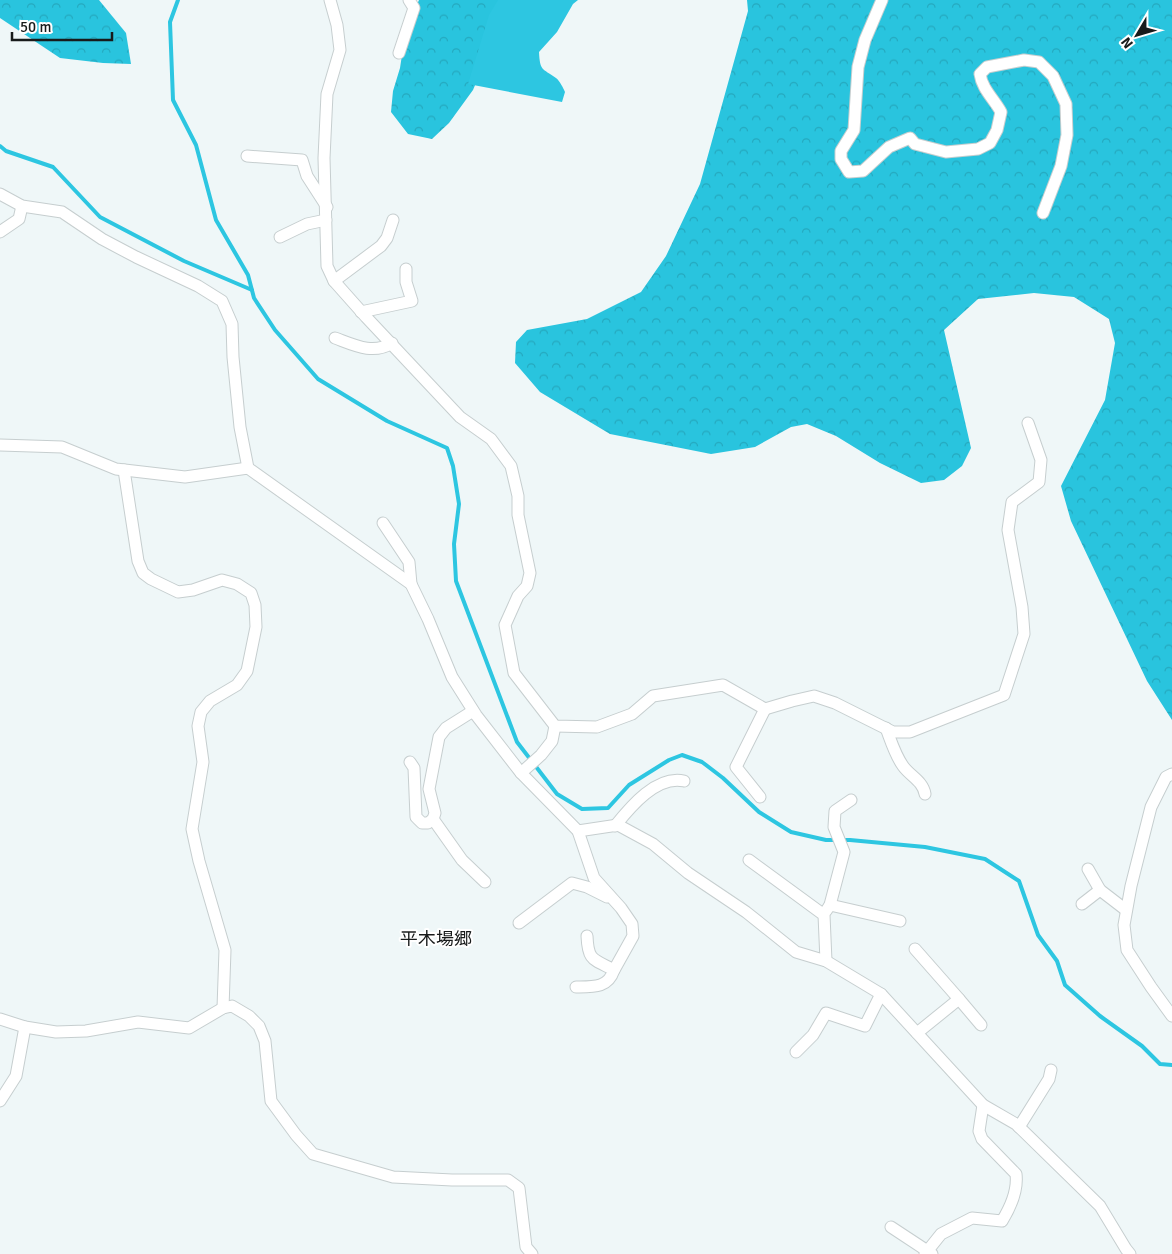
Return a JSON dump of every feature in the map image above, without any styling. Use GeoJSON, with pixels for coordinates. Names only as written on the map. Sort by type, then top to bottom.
{"type":"FeatureCollection","features":[{"type":"Feature","properties":{"kind":"street"},"geometry":{"type":"LineString","coordinates":[[330,0],[337,26],[340,50],[327,94],[324,158],[327,207],[327,266],[334,281],[361,312],[392,343],[435,392],[460,416],[491,439],[512,466],[518,496],[518,515],[530,573],[527,586],[518,596],[505,625],[514,673],[555,726],[552,741],[524,771]]}},
{"type":"Feature","properties":{"kind":"street"},"geometry":{"type":"LineString","coordinates":[[399,53],[414,8],[409,0]]}},
{"type":"Feature","properties":{"kind":"street"},"geometry":{"type":"LineString","coordinates":[[882,0],[866,40],[858,67],[854,130],[841,151],[841,159],[849,172],[863,171],[889,147],[910,138],[915,144],[946,152],[978,149],[990,143],[997,130],[1001,112],[994,99],[982,85],[980,74],[987,66],[1024,60],[1039,62],[1053,76],[1066,104],[1066,135],[1061,166],[1043,213]]}},
{"type":"Feature","properties":{"kind":"street"},"geometry":{"type":"LineString","coordinates":[[247,156],[302,160],[307,176],[327,207]]}},
{"type":"Feature","properties":{"kind":"street"},"geometry":{"type":"LineString","coordinates":[[0,194],[22,206],[62,212],[102,239],[198,286],[222,301],[232,324],[233,357],[240,427],[248,468],[411,584]]}},
{"type":"Feature","properties":{"kind":"street"},"geometry":{"type":"LineString","coordinates":[[0,232],[19,219],[22,206]]}},
{"type":"Feature","properties":{"kind":"street"},"geometry":{"type":"LineString","coordinates":[[280,237],[307,224],[326,220]]}},
{"type":"Feature","properties":{"kind":"street"},"geometry":{"type":"LineString","coordinates":[[334,281],[381,246],[387,238],[393,220]]}},
{"type":"Feature","properties":{"kind":"street"},"geometry":{"type":"LineString","coordinates":[[361,312],[412,301],[406,282],[406,269]]}},
{"type":"Feature","properties":{"kind":"street"},"geometry":{"type":"LineString","coordinates":[[336,338],[362,348],[382,349],[392,343]]}},
{"type":"Feature","properties":{"kind":"street"},"geometry":{"type":"LineString","coordinates":[[760,797],[736,767],[765,709],[792,700],[814,696],[835,703],[893,732],[910,732],[1004,695],[1024,634],[1022,607],[1008,530],[1012,502],[1040,482],[1041,460],[1028,423]]}},
{"type":"Feature","properties":{"kind":"street"},"geometry":{"type":"LineString","coordinates":[[0,445],[62,447],[116,469],[185,477],[248,468]]}},
{"type":"Feature","properties":{"kind":"street"},"geometry":{"type":"LineString","coordinates":[[124,470],[138,561],[143,573],[178,592],[193,590],[222,580],[237,584],[251,593],[255,605],[256,627],[247,671],[237,685],[210,701],[201,712],[198,726],[203,762],[192,829],[199,861],[225,950],[223,1008]]}},
{"type":"Feature","properties":{"kind":"street"},"geometry":{"type":"LineString","coordinates":[[383,523],[409,562],[411,584],[428,618],[452,677],[473,711],[578,831],[594,878],[632,924],[633,936],[614,970],[611,980],[605,984],[576,987]]}},
{"type":"Feature","properties":{"kind":"street"},"geometry":{"type":"LineString","coordinates":[[555,726],[597,727],[632,714],[653,696],[723,685],[765,709]]}},
{"type":"Feature","properties":{"kind":"street"},"geometry":{"type":"LineString","coordinates":[[410,762],[414,768],[416,817],[422,823],[428,823],[433,819],[435,813],[429,789],[439,737],[446,728],[473,711]]}},
{"type":"Feature","properties":{"kind":"street"},"geometry":{"type":"LineString","coordinates":[[886,728],[903,766],[920,782],[925,794]]}},
{"type":"Feature","properties":{"kind":"street"},"geometry":{"type":"LineString","coordinates":[[1172,774],[1166,777],[1151,807],[1124,925],[1127,950],[1172,1016]]}},
{"type":"Feature","properties":{"kind":"street"},"geometry":{"type":"LineString","coordinates":[[615,826],[634,802],[665,782],[676,779],[684,781]]}},
{"type":"Feature","properties":{"kind":"street"},"geometry":{"type":"LineString","coordinates":[[826,961],[827,910],[844,852],[834,827],[835,811],[851,800]]}},
{"type":"Feature","properties":{"kind":"street"},"geometry":{"type":"LineString","coordinates":[[433,819],[462,860],[485,882]]}},
{"type":"Feature","properties":{"kind":"street"},"geometry":{"type":"LineString","coordinates":[[578,831],[618,825],[653,844],[688,873],[746,912],[796,952],[826,961],[881,994],[983,1105],[1019,1127],[1100,1206],[1120,1249],[1130,1254]]}},
{"type":"Feature","properties":{"kind":"street"},"geometry":{"type":"LineString","coordinates":[[749,860],[827,910],[900,920]]}},
{"type":"Feature","properties":{"kind":"street"},"geometry":{"type":"LineString","coordinates":[[1088,868],[1100,890],[1126,910]]}},
{"type":"Feature","properties":{"kind":"street"},"geometry":{"type":"LineString","coordinates":[[519,923],[572,883],[588,886],[604,897],[611,898]]}},
{"type":"Feature","properties":{"kind":"street"},"geometry":{"type":"LineString","coordinates":[[1082,904],[1100,890]]}},
{"type":"Feature","properties":{"kind":"street"},"geometry":{"type":"LineString","coordinates":[[587,936],[588,950],[592,959],[614,970]]}},
{"type":"Feature","properties":{"kind":"street"},"geometry":{"type":"LineString","coordinates":[[916,948],[981,1025]]}},
{"type":"Feature","properties":{"kind":"street"},"geometry":{"type":"LineString","coordinates":[[796,1052],[813,1035],[826,1013],[865,1026],[881,994]]}},
{"type":"Feature","properties":{"kind":"street"},"geometry":{"type":"LineString","coordinates":[[917,1033],[959,999]]}},
{"type":"Feature","properties":{"kind":"street"},"geometry":{"type":"LineString","coordinates":[[0,1019],[25,1027],[56,1032],[86,1031],[138,1022],[189,1028],[223,1008],[232,1006],[249,1016],[259,1026],[265,1041],[271,1101],[296,1135],[313,1154],[393,1177],[508,1180],[519,1188],[526,1247],[532,1254]]}},
{"type":"Feature","properties":{"kind":"street"},"geometry":{"type":"LineString","coordinates":[[0,1101],[16,1076],[25,1027]]}},
{"type":"Feature","properties":{"kind":"street"},"geometry":{"type":"LineString","coordinates":[[1019,1127],[1048,1080],[1051,1070]]}},
{"type":"Feature","properties":{"kind":"street"},"geometry":{"type":"LineString","coordinates":[[890,1227],[928,1253],[941,1234],[972,1218],[1002,1221],[1008,1211],[1017,1182],[1016,1174],[982,1139],[979,1131],[983,1105]]}},
{"type":"Feature","properties":{"kind":"green space"},"geometry":{"type":"Polygon","coordinates":[[[0,0],[99,0],[126,33],[131,64],[60,58],[0,18],[0,0]]]}},
{"type":"Feature","properties":{"kind":"green space"},"geometry":{"type":"Polygon","coordinates":[[[419,0],[508,0],[473,90],[449,123],[432,139],[408,134],[391,112],[393,91],[400,68],[406,29],[419,0]]]}},
{"type":"Feature","properties":{"kind":"green space"},"geometry":{"type":"Polygon","coordinates":[[[747,0],[1172,0],[1172,720],[1147,681],[1071,521],[1061,486],[1105,400],[1115,343],[1109,319],[1074,297],[1034,293],[978,299],[944,330],[971,448],[962,466],[944,480],[921,483],[880,463],[836,436],[807,424],[791,427],[755,447],[711,454],[610,434],[540,392],[515,363],[516,342],[527,330],[587,319],[641,292],[666,256],[700,184],[748,11],[747,0]]]}},
{"type":"Feature","properties":{"kind":"shaded area"},"geometry":{"type":"Polygon","coordinates":[[[498,0],[578,0],[573,4],[557,32],[539,52],[541,66],[557,79],[565,92],[562,102],[468,84],[489,15],[498,0]]]}},
{"type":"Feature","properties":{"kind":"waterway"},"geometry":{"type":"LineString","coordinates":[[178,0],[170,22],[173,100],[196,145],[216,220],[248,275],[254,298],[275,330],[318,379],[387,421],[447,448],[453,466],[459,504],[454,544],[456,581],[517,742],[557,794],[582,809],[608,808],[629,785],[669,760],[682,755],[702,762],[723,778],[759,812],[791,832],[826,840],[850,840],[925,847],[985,859],[1019,881],[1038,935],[1057,961],[1065,985],[1100,1016],[1142,1046],[1160,1064],[1172,1065]]}},
{"type":"Feature","properties":{"kind":"waterway"},"geometry":{"type":"LineString","coordinates":[[0,146],[6,151],[53,167],[100,217],[184,261],[252,290]]}},
{"type":"Feature","properties":{"kind":"district","name":"平木場郷"},"geometry":{"type":"Point","coordinates":[436,939]}}]}
